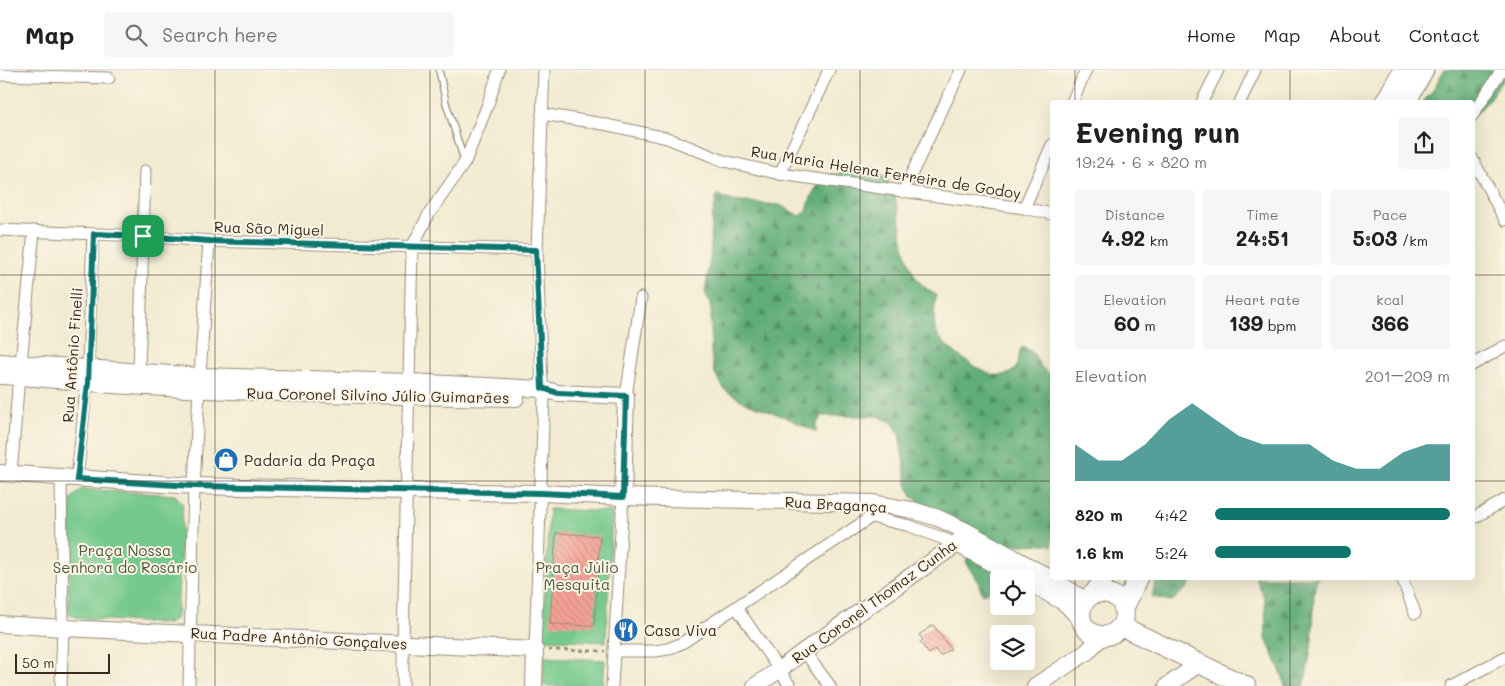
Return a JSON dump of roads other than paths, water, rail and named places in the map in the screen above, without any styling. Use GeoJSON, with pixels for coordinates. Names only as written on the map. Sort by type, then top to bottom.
{"type":"FeatureCollection","features":[{"type":"Feature","properties":{"kind":"main road"},"geometry":{"type":"LineString","coordinates":[[1386,100],[1402,70]]}},
{"type":"Feature","properties":{"kind":"main road"},"geometry":{"type":"LineString","coordinates":[[1407,100],[1424,70]]}},
{"type":"Feature","properties":{"kind":"main road"},"geometry":{"type":"LineString","coordinates":[[1102,580],[1080,610],[1081,620],[1086,628],[1093,634],[1102,636],[1113,633],[1123,617],[1137,580]]}},
{"type":"Feature","properties":{"kind":"main road"},"geometry":{"type":"LineString","coordinates":[[1089,597],[1103,592],[1112,594],[1120,600],[1123,617],[1200,663],[1246,686]]}},
{"type":"Feature","properties":{"kind":"street"},"geometry":{"type":"LineString","coordinates":[[404,686],[403,643],[412,248],[429,214],[465,162],[499,70]]}},
{"type":"Feature","properties":{"kind":"street"},"geometry":{"type":"LineString","coordinates":[[534,686],[541,493],[548,393],[536,250],[544,70]]}},
{"type":"Feature","properties":{"kind":"street"},"geometry":{"type":"LineString","coordinates":[[780,174],[829,70]]}},
{"type":"Feature","properties":{"kind":"street"},"geometry":{"type":"LineString","coordinates":[[903,192],[961,70]]}},
{"type":"Feature","properties":{"kind":"street"},"geometry":{"type":"LineString","coordinates":[[1073,100],[1086,70]]}},
{"type":"Feature","properties":{"kind":"street"},"geometry":{"type":"LineString","coordinates":[[1203,100],[1218,70]]}},
{"type":"Feature","properties":{"kind":"street"},"geometry":{"type":"LineString","coordinates":[[1241,100],[1255,70]]}},
{"type":"Feature","properties":{"kind":"street"},"geometry":{"type":"LineString","coordinates":[[1475,111],[1499,74],[1504,70]]}},
{"type":"Feature","properties":{"kind":"street"},"geometry":{"type":"LineString","coordinates":[[0,75],[109,78]]}},
{"type":"Feature","properties":{"kind":"street","name":"Rua Maria Helena Ferreira de Godoy"},"geometry":{"type":"LineString","coordinates":[[542,114],[603,124],[666,138],[724,161],[780,174],[1024,208],[1050,214]]}},
{"type":"Feature","properties":{"kind":"street"},"geometry":{"type":"LineString","coordinates":[[1024,208],[1050,150]]}},
{"type":"Feature","properties":{"kind":"street"},"geometry":{"type":"LineString","coordinates":[[1475,164],[1505,220]]}},
{"type":"Feature","properties":{"kind":"street"},"geometry":{"type":"LineString","coordinates":[[139,372],[146,171]]}},
{"type":"Feature","properties":{"kind":"street","name":"Rua São Miguel"},"geometry":{"type":"LineString","coordinates":[[0,230],[143,236],[209,241],[536,250]]}},
{"type":"Feature","properties":{"kind":"street"},"geometry":{"type":"LineString","coordinates":[[34,231],[20,370],[5,474],[194,486],[541,493],[623,497]]}},
{"type":"Feature","properties":{"kind":"street","name":"Rua Antônio Finelli"},"geometry":{"type":"LineString","coordinates":[[69,478],[88,376],[94,234]]}},
{"type":"Feature","properties":{"kind":"street"},"geometry":{"type":"LineString","coordinates":[[189,686],[194,486],[209,241]]}},
{"type":"Feature","properties":{"kind":"street"},"geometry":{"type":"LineString","coordinates":[[612,686],[623,497],[626,396],[641,298]]}},
{"type":"Feature","properties":{"kind":"street"},"geometry":{"type":"LineString","coordinates":[[1475,363],[1505,346]]}},
{"type":"Feature","properties":{"kind":"street"},"geometry":{"type":"LineString","coordinates":[[0,362],[20,370],[199,383]]}},
{"type":"Feature","properties":{"kind":"street"},"geometry":{"type":"LineString","coordinates":[[0,376],[20,370]]}},
{"type":"Feature","properties":{"kind":"street"},"geometry":{"type":"LineString","coordinates":[[88,376],[139,372],[199,383]]}},
{"type":"Feature","properties":{"kind":"street","name":"Rua Coronel Silvino Júlio Guimarães"},"geometry":{"type":"LineString","coordinates":[[199,383],[626,396]]}},
{"type":"Feature","properties":{"kind":"street"},"geometry":{"type":"LineString","coordinates":[[61,686],[69,478]]}},
{"type":"Feature","properties":{"kind":"street","name":"Rua Bragança"},"geometry":{"type":"LineString","coordinates":[[623,497],[872,510],[912,510],[938,518],[962,538],[1009,570]]}},
{"type":"Feature","properties":{"kind":"street"},"geometry":{"type":"LineString","coordinates":[[1475,517],[1505,500]]}},
{"type":"Feature","properties":{"kind":"street"},"geometry":{"type":"LineString","coordinates":[[614,651],[656,651],[668,649],[682,643],[737,608],[872,510]]}},
{"type":"Feature","properties":{"kind":"street","name":"Rua Bragança"},"geometry":{"type":"LineString","coordinates":[[962,538],[1050,579]]}},
{"type":"Feature","properties":{"kind":"street","name":"Rua Coronel Thomaz Cunha"},"geometry":{"type":"LineString","coordinates":[[755,686],[962,538]]}},
{"type":"Feature","properties":{"kind":"street","name":"Rua Bragança"},"geometry":{"type":"LineString","coordinates":[[1053,580],[1089,597]]}},
{"type":"Feature","properties":{"kind":"street"},"geometry":{"type":"LineString","coordinates":[[1403,580],[1415,613]]}},
{"type":"Feature","properties":{"kind":"street"},"geometry":{"type":"LineString","coordinates":[[1035,586],[1065,603],[1081,620]]}},
{"type":"Feature","properties":{"kind":"street"},"geometry":{"type":"LineString","coordinates":[[737,608],[790,686]]}},
{"type":"Feature","properties":{"kind":"street","name":"Rua Padre Antônio Gonçalves"},"geometry":{"type":"LineString","coordinates":[[0,624],[535,650]]}},
{"type":"Feature","properties":{"kind":"street"},"geometry":{"type":"LineString","coordinates":[[1035,686],[1088,652],[1102,636]]}},
{"type":"Feature","properties":{"kind":"street"},"geometry":{"type":"LineString","coordinates":[[804,651],[830,686]]}},
{"type":"Feature","properties":{"kind":"street"},"geometry":{"type":"LineString","coordinates":[[1451,686],[1505,657]]}},
{"type":"Feature","properties":{"kind":"street"},"geometry":{"type":"LineString","coordinates":[[1167,686],[1200,663]]}},
{"type":"Feature","properties":{"kind":"lane"},"geometry":{"type":"LineString","coordinates":[[439,70],[446,103],[465,162]]}},
{"type":"Feature","properties":{"kind":"place","name":"Padaria da Praça"},"geometry":{"type":"Point","coordinates":[226,460]}},
{"type":"Feature","properties":{"kind":"place","name":"Casa Viva"},"geometry":{"type":"Point","coordinates":[626,630]}},
{"type":"Feature","properties":{"kind":"park label","name":"Praça Nossa Senhora do Rosário"},"geometry":{"type":"Point","coordinates":[125,558]}},
{"type":"Feature","properties":{"kind":"park label","name":"Praça Júlio Mesquita"},"geometry":{"type":"Point","coordinates":[577,576]}}]}
